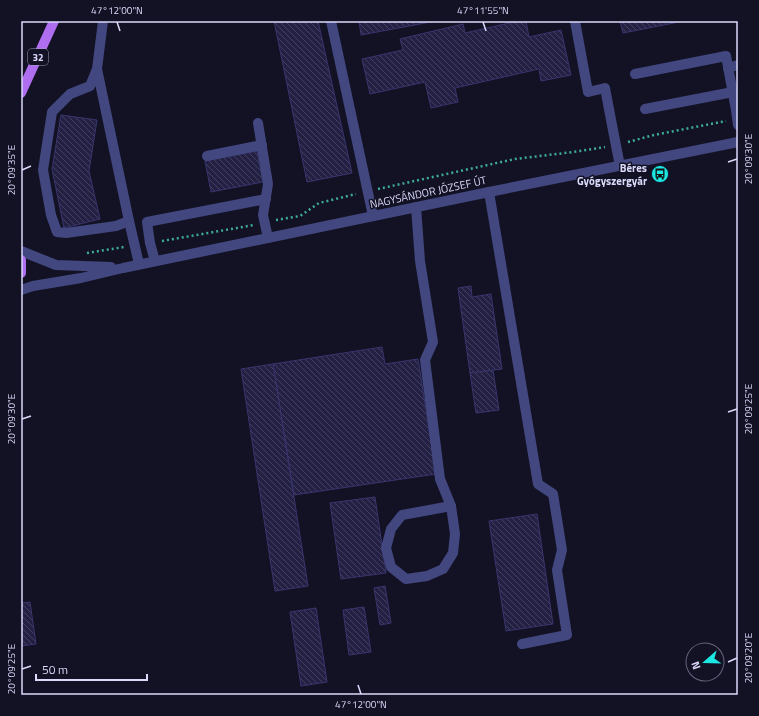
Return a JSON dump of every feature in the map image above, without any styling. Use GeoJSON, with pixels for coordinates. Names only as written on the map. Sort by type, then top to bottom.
{"type":"FeatureCollection","features":[{"type":"Feature","properties":{"kind":"main road","name":"32"},"geometry":{"type":"LineString","coordinates":[[21,93],[54,21]]}},
{"type":"Feature","properties":{"kind":"main road"},"geometry":{"type":"LineString","coordinates":[[21,260],[21,273]]}},
{"type":"Feature","properties":{"kind":"street"},"geometry":{"type":"LineString","coordinates":[[103,21],[97,69],[90,86],[70,94],[52,112],[43,170],[51,215],[57,232],[66,233],[116,226],[129,221]]}},
{"type":"Feature","properties":{"kind":"street"},"geometry":{"type":"LineString","coordinates":[[332,21],[373,216]]}},
{"type":"Feature","properties":{"kind":"street"},"geometry":{"type":"LineString","coordinates":[[575,21],[588,92],[605,88],[620,166]]}},
{"type":"Feature","properties":{"kind":"street"},"geometry":{"type":"LineString","coordinates":[[635,74],[726,56],[733,67],[733,92],[738,125]]}},
{"type":"Feature","properties":{"kind":"street"},"geometry":{"type":"LineString","coordinates":[[97,69],[139,264]]}},
{"type":"Feature","properties":{"kind":"street"},"geometry":{"type":"LineString","coordinates":[[645,109],[733,92]]}},
{"type":"Feature","properties":{"kind":"street"},"geometry":{"type":"LineString","coordinates":[[258,123],[268,184],[263,215],[268,238]]}},
{"type":"Feature","properties":{"kind":"street","name":"NAGYSÁNDOR JÓZSEF ÚT"},"geometry":{"type":"LineString","coordinates":[[21,290],[33,286],[81,278],[139,264],[738,142]]}},
{"type":"Feature","properties":{"kind":"street"},"geometry":{"type":"LineString","coordinates":[[207,156],[262,146]]}},
{"type":"Feature","properties":{"kind":"street"},"geometry":{"type":"LineString","coordinates":[[489,192],[538,484],[553,494],[562,550],[556,570],[567,635],[522,644]]}},
{"type":"Feature","properties":{"kind":"street"},"geometry":{"type":"LineString","coordinates":[[154,261],[147,222],[266,199]]}},
{"type":"Feature","properties":{"kind":"street"},"geometry":{"type":"LineString","coordinates":[[416,207],[420,261],[433,342],[425,360],[440,478],[451,506],[455,534],[453,553],[443,569],[427,576],[406,579],[391,568],[386,548],[391,529],[402,515],[451,506]]}},
{"type":"Feature","properties":{"kind":"street","name":"NAGYSÁNDOR JÓZSEF ÚT"},"geometry":{"type":"LineString","coordinates":[[21,251],[56,265],[123,268]]}},
{"type":"Feature","properties":{"kind":"building"},"geometry":{"type":"Polygon","coordinates":[[[274,21],[318,21],[352,173],[307,182],[274,21]]]}},
{"type":"Feature","properties":{"kind":"building"},"geometry":{"type":"Polygon","coordinates":[[[359,21],[436,21],[361,35],[359,21]]]}},
{"type":"Feature","properties":{"kind":"building"},"geometry":{"type":"Polygon","coordinates":[[[518,21],[526,21],[529,37],[561,30],[571,75],[541,81],[539,69],[455,88],[458,102],[431,108],[425,82],[370,94],[362,59],[403,50],[400,39],[463,24],[465,33],[518,21]]]}},
{"type":"Feature","properties":{"kind":"building"},"geometry":{"type":"Polygon","coordinates":[[[620,21],[684,21],[623,33],[620,21]]]}},
{"type":"Feature","properties":{"kind":"building"},"geometry":{"type":"Polygon","coordinates":[[[61,115],[97,120],[89,171],[100,219],[64,228],[52,169],[61,115]]]}},
{"type":"Feature","properties":{"kind":"building"},"geometry":{"type":"Polygon","coordinates":[[[257,151],[263,182],[211,192],[205,161],[257,151]]]}},
{"type":"Feature","properties":{"kind":"building"},"geometry":{"type":"Polygon","coordinates":[[[471,286],[472,297],[491,294],[502,369],[470,373],[458,288],[471,286]]]}},
{"type":"Feature","properties":{"kind":"building"},"geometry":{"type":"Polygon","coordinates":[[[382,347],[385,364],[418,359],[436,474],[294,495],[273,364],[382,347]]]}},
{"type":"Feature","properties":{"kind":"building"},"geometry":{"type":"Polygon","coordinates":[[[273,364],[308,586],[275,591],[241,369],[273,364]]]}},
{"type":"Feature","properties":{"kind":"building"},"geometry":{"type":"Polygon","coordinates":[[[493,370],[499,410],[476,413],[470,373],[493,370]]]}},
{"type":"Feature","properties":{"kind":"building"},"geometry":{"type":"Polygon","coordinates":[[[375,497],[386,573],[341,579],[330,503],[375,497]]]}},
{"type":"Feature","properties":{"kind":"building"},"geometry":{"type":"Polygon","coordinates":[[[537,514],[553,624],[506,631],[489,521],[537,514]]]}},
{"type":"Feature","properties":{"kind":"building"},"geometry":{"type":"Polygon","coordinates":[[[385,586],[391,623],[380,625],[374,588],[385,586]]]}},
{"type":"Feature","properties":{"kind":"building"},"geometry":{"type":"Polygon","coordinates":[[[30,602],[36,644],[21,646],[21,603],[30,602]]]}},
{"type":"Feature","properties":{"kind":"building"},"geometry":{"type":"Polygon","coordinates":[[[364,607],[371,652],[349,655],[343,610],[364,607]]]}},
{"type":"Feature","properties":{"kind":"building"},"geometry":{"type":"Polygon","coordinates":[[[316,608],[327,682],[301,686],[290,612],[316,608]]]}},
{"type":"Feature","properties":{"kind":"place","name":"Béres Gyógyszergyár"},"geometry":{"type":"Point","coordinates":[660,174]}}]}
